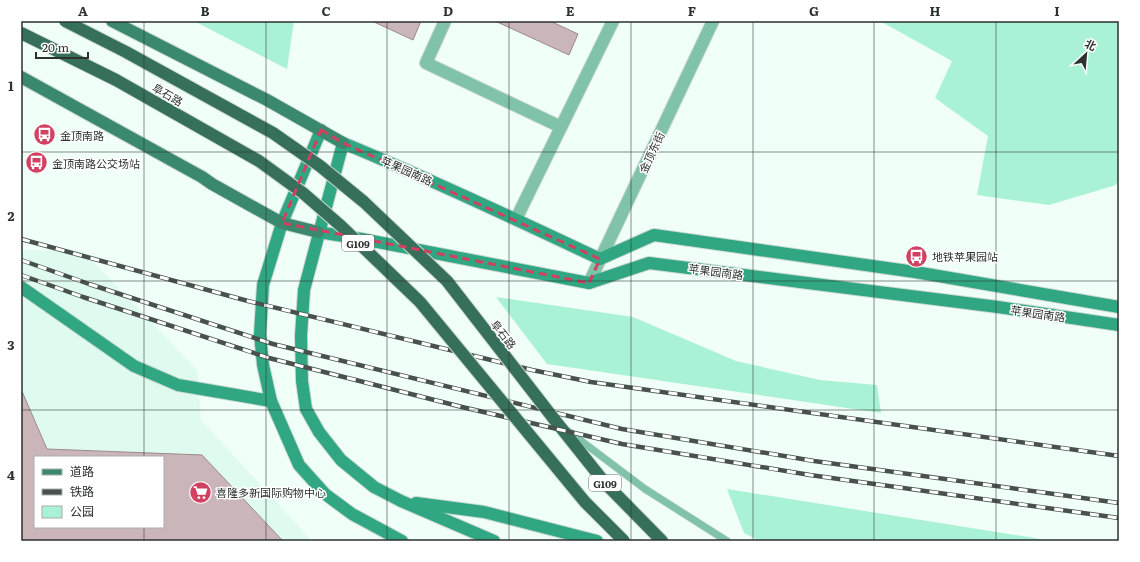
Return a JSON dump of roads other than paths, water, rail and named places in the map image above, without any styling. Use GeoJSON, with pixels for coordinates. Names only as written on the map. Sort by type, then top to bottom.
{"type":"FeatureCollection","features":[{"type":"Feature","properties":{"kind":"highway","name":"阜石路"},"geometry":{"type":"LineString","coordinates":[[65,21],[126,52],[273,133],[320,166],[364,202],[447,281],[605,483],[662,541]]}},
{"type":"Feature","properties":{"kind":"highway","name":"阜石路"},"geometry":{"type":"LineString","coordinates":[[21,33],[116,80],[258,161],[303,193],[341,226],[420,302],[585,502],[624,541]]}},
{"type":"Feature","properties":{"kind":"main road"},"geometry":{"type":"LineString","coordinates":[[112,21],[267,100],[343,143],[318,232],[304,290],[301,344],[302,381],[306,408],[319,432],[341,460],[374,487],[401,502],[494,541]]}},
{"type":"Feature","properties":{"kind":"main road"},"geometry":{"type":"LineString","coordinates":[[21,77],[282,223],[318,232]]}},
{"type":"Feature","properties":{"kind":"main road"},"geometry":{"type":"LineString","coordinates":[[321,130],[282,223],[263,285],[260,334],[263,365],[271,401],[299,465],[325,494],[352,514],[402,541]]}},
{"type":"Feature","properties":{"kind":"main road","name":"苹果园南路"},"geometry":{"type":"LineString","coordinates":[[343,143],[516,219],[600,259],[654,235],[915,272],[1119,307]]}},
{"type":"Feature","properties":{"kind":"main road","name":"苹果园南路"},"geometry":{"type":"LineString","coordinates":[[318,232],[589,282],[649,263],[998,307],[1119,325]]}},
{"type":"Feature","properties":{"kind":"main road"},"geometry":{"type":"LineString","coordinates":[[21,287],[134,366],[178,385],[271,401]]}},
{"type":"Feature","properties":{"kind":"main road"},"geometry":{"type":"LineString","coordinates":[[401,502],[484,512],[598,541]]}},
{"type":"Feature","properties":{"kind":"street"},"geometry":{"type":"LineString","coordinates":[[445,21],[426,63],[561,127]]}},
{"type":"Feature","properties":{"kind":"street"},"geometry":{"type":"LineString","coordinates":[[516,219],[613,21]]}},
{"type":"Feature","properties":{"kind":"street","name":"金顶东街"},"geometry":{"type":"LineString","coordinates":[[589,282],[713,21]]}},
{"type":"Feature","properties":{"kind":"lane"},"geometry":{"type":"LineString","coordinates":[[554,419],[645,490],[727,541]]}},
{"type":"Feature","properties":{"kind":"railway"},"geometry":{"type":"LineString","coordinates":[[21,239],[248,301],[532,370],[591,382],[1119,456]]}},
{"type":"Feature","properties":{"kind":"railway"},"geometry":{"type":"LineString","coordinates":[[21,260],[89,284],[273,344],[622,429],[814,461],[1119,503]]}},
{"type":"Feature","properties":{"kind":"railway"},"geometry":{"type":"LineString","coordinates":[[21,275],[269,358],[462,407],[622,444],[810,475],[1119,518]]}},
{"type":"Feature","properties":{"kind":"place","name":"金顶南路"},"geometry":{"type":"Point","coordinates":[44,135]}},
{"type":"Feature","properties":{"kind":"place","name":"金顶南路公交场站"},"geometry":{"type":"Point","coordinates":[37,163]}},
{"type":"Feature","properties":{"kind":"place","name":"地铁苹果园站"},"geometry":{"type":"Point","coordinates":[916,256]}},
{"type":"Feature","properties":{"kind":"place","name":"喜隆多新国际购物中心"},"geometry":{"type":"Point","coordinates":[200,492]}}]}
